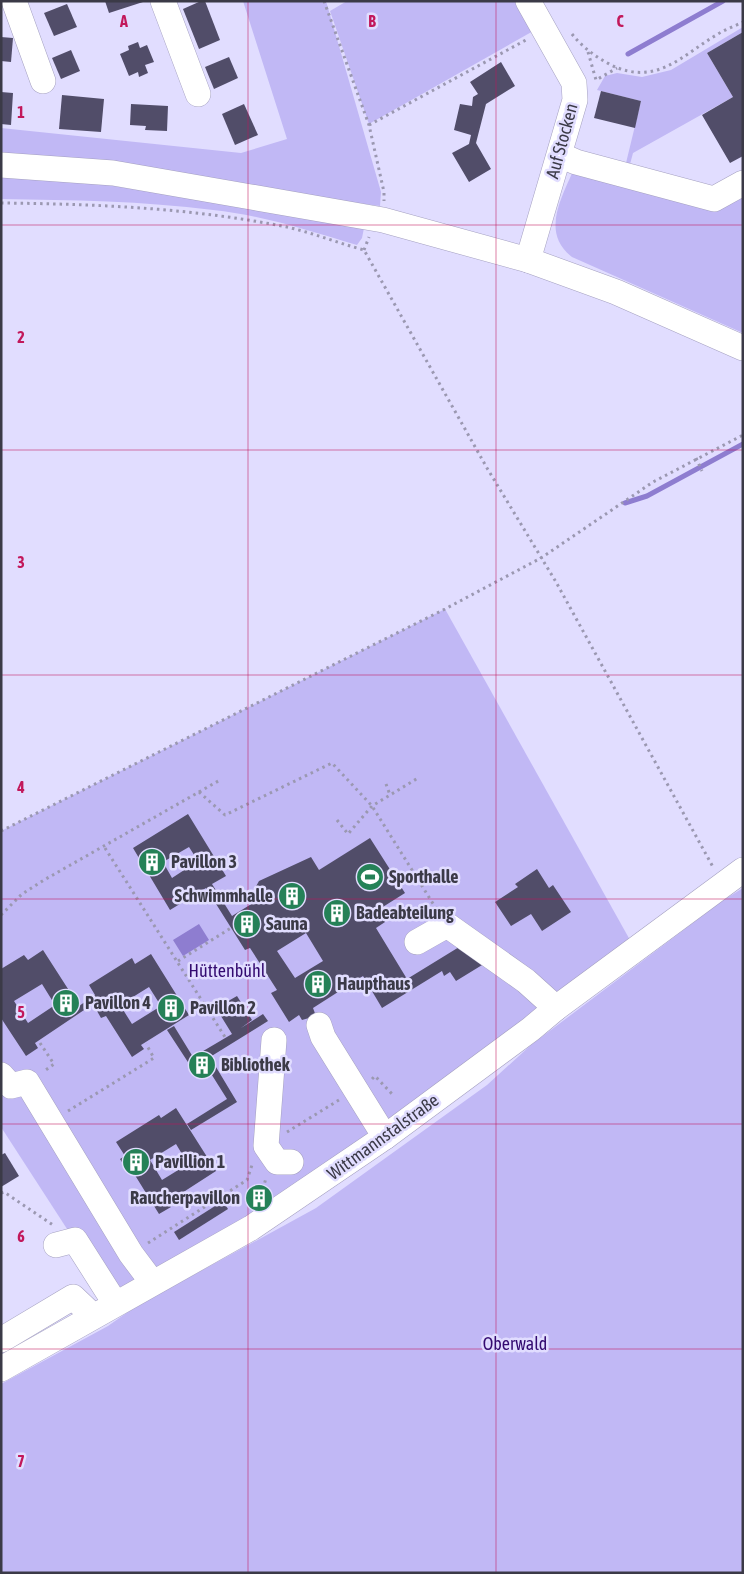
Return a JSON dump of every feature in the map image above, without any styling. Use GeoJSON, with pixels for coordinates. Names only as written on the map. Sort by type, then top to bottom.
{"type":"FeatureCollection","features":[{"type":"Feature","properties":{"kind":"street"},"geometry":{"type":"LineString","coordinates":[[14,1],[43,80]]}},
{"type":"Feature","properties":{"kind":"street"},"geometry":{"type":"LineString","coordinates":[[164,1],[198,94]]}},
{"type":"Feature","properties":{"kind":"street","name":"Auf Stocken"},"geometry":{"type":"LineString","coordinates":[[528,1],[574,83],[575,100],[528,260]]}},
{"type":"Feature","properties":{"kind":"street"},"geometry":{"type":"LineString","coordinates":[[560,155],[576,162],[714,199],[743,183]]}},
{"type":"Feature","properties":{"kind":"street"},"geometry":{"type":"LineString","coordinates":[[1,165],[113,173],[383,220],[528,260],[616,292],[743,348]]}},
{"type":"Feature","properties":{"kind":"street","name":"Wittmannstalstraße"},"geometry":{"type":"LineString","coordinates":[[1,1368],[251,1228],[386,1137],[733,877]]}},
{"type":"Feature","properties":{"kind":"street"},"geometry":{"type":"LineString","coordinates":[[417,942],[447,925],[532,974],[556,1008]]}},
{"type":"Feature","properties":{"kind":"street"},"geometry":{"type":"LineString","coordinates":[[320,1024],[323,1037],[386,1137]]}},
{"type":"Feature","properties":{"kind":"street"},"geometry":{"type":"LineString","coordinates":[[274,1040],[266,1146],[277,1162],[291,1162]]}},
{"type":"Feature","properties":{"kind":"street"},"geometry":{"type":"LineString","coordinates":[[1,1075],[11,1086],[27,1082],[131,1254],[152,1282]]}},
{"type":"Feature","properties":{"kind":"street"},"geometry":{"type":"LineString","coordinates":[[66,1242],[115,1303]]}},
{"type":"Feature","properties":{"kind":"street"},"geometry":{"type":"LineString","coordinates":[[1,1340],[73,1296],[93,1316]]}},
{"type":"Feature","properties":{"kind":"path"},"geometry":{"type":"LineString","coordinates":[[324,1],[369,125],[384,192],[383,220],[371,233],[364,250]]}},
{"type":"Feature","properties":{"kind":"path"},"geometry":{"type":"LineString","coordinates":[[568,29],[587,50],[617,68],[633,72],[651,72],[666,68],[719,33],[743,22]]}},
{"type":"Feature","properties":{"kind":"path"},"geometry":{"type":"LineString","coordinates":[[369,125],[529,38]]}},
{"type":"Feature","properties":{"kind":"path"},"geometry":{"type":"LineString","coordinates":[[587,50],[597,78],[617,68]]}},
{"type":"Feature","properties":{"kind":"path"},"geometry":{"type":"LineString","coordinates":[[1,203],[90,204],[214,214],[289,228],[364,250],[541,558],[733,877]]}},
{"type":"Feature","properties":{"kind":"path"},"geometry":{"type":"LineString","coordinates":[[1,831],[436,614],[541,558],[653,482],[743,435]]}},
{"type":"Feature","properties":{"kind":"path"},"geometry":{"type":"LineString","coordinates":[[696,458],[702,471]]}},
{"type":"Feature","properties":{"kind":"path"},"geometry":{"type":"LineString","coordinates":[[200,792],[225,815],[332,763],[372,806],[447,925]]}},
{"type":"Feature","properties":{"kind":"path"},"geometry":{"type":"LineString","coordinates":[[337,820],[348,834],[372,806],[418,778]]}},
{"type":"Feature","properties":{"kind":"path"},"geometry":{"type":"LineString","coordinates":[[1,915],[22,894],[220,780]]}},
{"type":"Feature","properties":{"kind":"path"},"geometry":{"type":"LineString","coordinates":[[386,784],[390,795]]}},
{"type":"Feature","properties":{"kind":"path"},"geometry":{"type":"LineString","coordinates":[[105,847],[225,1037]]}},
{"type":"Feature","properties":{"kind":"path"},"geometry":{"type":"LineString","coordinates":[[178,961],[231,928]]}},
{"type":"Feature","properties":{"kind":"path"},"geometry":{"type":"LineString","coordinates":[[27,1082],[54,1064],[40,1043]]}},
{"type":"Feature","properties":{"kind":"path"},"geometry":{"type":"LineString","coordinates":[[52,1121],[154,1058],[146,1044]]}},
{"type":"Feature","properties":{"kind":"path"},"geometry":{"type":"LineString","coordinates":[[131,1254],[247,1180],[257,1152],[355,1090]]}},
{"type":"Feature","properties":{"kind":"path"},"geometry":{"type":"LineString","coordinates":[[1,1193],[4,1192],[66,1242]]}},
{"type":"Feature","properties":{"kind":"green space"},"geometry":{"type":"Polygon","coordinates":[[[243,1],[326,1],[381,192],[380,206],[1,154],[1,128],[241,153],[287,139],[243,1]]]}},
{"type":"Feature","properties":{"kind":"green space"},"geometry":{"type":"Polygon","coordinates":[[[347,1],[519,1],[535,30],[369,124],[330,11],[347,1]]]}},
{"type":"Feature","properties":{"kind":"green space"},"geometry":{"type":"Polygon","coordinates":[[[743,27],[743,32],[707,53],[733,97],[633,153],[629,168],[626,163],[641,101],[597,90],[605,76],[617,73],[642,77],[671,70],[743,27]]]}},
{"type":"Feature","properties":{"kind":"green space"},"geometry":{"type":"Polygon","coordinates":[[[1,167],[364,228],[362,238],[357,245],[286,224],[231,212],[134,203],[1,199],[1,167]]]}},
{"type":"Feature","properties":{"kind":"green space"},"geometry":{"type":"Polygon","coordinates":[[[573,171],[743,193],[743,333],[572,257],[563,248],[557,237],[556,216],[563,193],[573,171]]]}},
{"type":"Feature","properties":{"kind":"green space","name":"Hüttenbühl"},"geometry":{"type":"Polygon","coordinates":[[[445,609],[635,949],[531,1029],[115,1303],[1,1127],[1,831],[445,609]]]}},
{"type":"Feature","properties":{"kind":"green space","name":"Oberwald"},"geometry":{"type":"Polygon","coordinates":[[[743,888],[743,1573],[1,1573],[1,1384],[108,1326],[135,1307],[316,1208],[487,1085],[531,1045],[722,901],[743,888]]]}},
{"type":"Feature","properties":{"kind":"shaded area"},"geometry":{"type":"Polygon","coordinates":[[[199,924],[209,940],[183,956],[173,940],[199,924]]]}},
{"type":"Feature","properties":{"kind":"building"},"geometry":{"type":"Polygon","coordinates":[[[105,1],[143,1],[143,2],[109,13],[105,1]]]}},
{"type":"Feature","properties":{"kind":"building"},"geometry":{"type":"Polygon","coordinates":[[[205,1],[220,40],[199,49],[183,9],[205,1]]]}},
{"type":"Feature","properties":{"kind":"building"},"geometry":{"type":"Polygon","coordinates":[[[67,4],[77,27],[54,36],[44,13],[67,4]]]}},
{"type":"Feature","properties":{"kind":"building"},"geometry":{"type":"Polygon","coordinates":[[[743,32],[743,156],[730,163],[702,115],[733,97],[707,53],[743,32]]]}},
{"type":"Feature","properties":{"kind":"building"},"geometry":{"type":"Polygon","coordinates":[[[1,37],[13,38],[11,62],[1,61],[1,37]]]}},
{"type":"Feature","properties":{"kind":"building"},"geometry":{"type":"Polygon","coordinates":[[[138,42],[140,48],[147,45],[154,62],[145,65],[148,73],[139,77],[138,72],[129,76],[120,54],[129,50],[128,46],[138,42]]]}},
{"type":"Feature","properties":{"kind":"building"},"geometry":{"type":"Polygon","coordinates":[[[71,50],[80,71],[61,79],[52,58],[71,50]]]}},
{"type":"Feature","properties":{"kind":"building"},"geometry":{"type":"Polygon","coordinates":[[[229,57],[238,78],[214,89],[205,67],[229,57]]]}},
{"type":"Feature","properties":{"kind":"building"},"geometry":{"type":"Polygon","coordinates":[[[501,62],[515,86],[486,104],[476,143],[491,169],[469,182],[452,153],[469,144],[471,135],[454,130],[460,104],[472,106],[473,97],[478,94],[470,82],[501,62]]]}},
{"type":"Feature","properties":{"kind":"building"},"geometry":{"type":"Polygon","coordinates":[[[601,91],[641,101],[635,128],[594,118],[601,91]]]}},
{"type":"Feature","properties":{"kind":"building"},"geometry":{"type":"Polygon","coordinates":[[[1,92],[13,93],[11,125],[1,124],[1,92]]]}},
{"type":"Feature","properties":{"kind":"building"},"geometry":{"type":"Polygon","coordinates":[[[62,95],[104,99],[101,132],[59,129],[62,95]]]}},
{"type":"Feature","properties":{"kind":"building"},"geometry":{"type":"Polygon","coordinates":[[[131,104],[168,106],[167,131],[145,130],[146,126],[130,125],[131,104]]]}},
{"type":"Feature","properties":{"kind":"building"},"geometry":{"type":"Polygon","coordinates":[[[244,104],[258,135],[235,145],[222,114],[244,104]]]}},
{"type":"Feature","properties":{"kind":"building"},"geometry":{"type":"Polygon","coordinates":[[[188,814],[226,876],[212,884],[232,916],[253,903],[250,897],[259,881],[311,857],[319,870],[370,838],[405,893],[378,910],[385,922],[376,928],[407,979],[464,944],[487,962],[456,981],[450,972],[444,976],[442,971],[382,1008],[363,976],[313,1008],[316,1016],[302,1020],[299,1015],[289,1022],[271,993],[277,990],[250,948],[245,950],[206,888],[170,910],[133,848],[188,814]],[[189,847],[163,862],[172,878],[198,861],[189,847]],[[306,933],[277,951],[295,978],[323,961],[306,933]]]}},
{"type":"Feature","properties":{"kind":"building"},"geometry":{"type":"Polygon","coordinates":[[[537,869],[549,888],[553,885],[571,912],[542,931],[531,914],[511,926],[495,902],[518,887],[515,884],[537,869]]]}},
{"type":"Feature","properties":{"kind":"building"},"geometry":{"type":"Polygon","coordinates":[[[43,950],[79,1006],[95,995],[89,985],[132,958],[135,964],[151,954],[189,1015],[141,1045],[144,1049],[132,1057],[106,1016],[101,1018],[93,1004],[35,1043],[38,1048],[26,1056],[1,1018],[1,969],[24,955],[28,960],[43,950]],[[42,984],[14,1001],[28,1023],[55,1005],[42,984]],[[149,987],[120,1005],[132,1024],[161,1006],[149,987]]]}},
{"type":"Feature","properties":{"kind":"building"},"geometry":{"type":"Polygon","coordinates":[[[237,996],[252,1020],[241,1028],[263,1014],[268,1021],[210,1057],[237,1102],[191,1130],[187,1124],[227,1099],[210,1072],[199,1079],[167,1030],[174,1026],[193,1057],[232,1034],[216,1008],[237,996]]]}},
{"type":"Feature","properties":{"kind":"building","name":"Pavillion 1"},"geometry":{"type":"Polygon","coordinates":[[[176,1108],[216,1171],[168,1202],[171,1207],[159,1214],[133,1172],[129,1174],[120,1159],[125,1156],[116,1142],[159,1115],[161,1118],[176,1108]],[[176,1144],[150,1160],[162,1180],[188,1164],[176,1144]]]}},
{"type":"Feature","properties":{"kind":"building"},"geometry":{"type":"Polygon","coordinates":[[[5,1153],[19,1176],[1,1187],[1,1155],[5,1153]]]}},
{"type":"Feature","properties":{"kind":"building","name":"Raucherpavillon"},"geometry":{"type":"Polygon","coordinates":[[[258,1185],[272,1196],[252,1209],[246,1199],[258,1185]]]}},
{"type":"Feature","properties":{"kind":"building"},"geometry":{"type":"Polygon","coordinates":[[[223,1201],[228,1209],[179,1240],[174,1232],[223,1201]]]}},
{"type":"Feature","properties":{"kind":"waterway"},"geometry":{"type":"LineString","coordinates":[[628,54],[723,1]]}},
{"type":"Feature","properties":{"kind":"waterway"},"geometry":{"type":"LineString","coordinates":[[625,503],[647,496],[743,444]]}},
{"type":"Feature","properties":{"kind":"place","name":"Pavillon 3"},"geometry":{"type":"Point","coordinates":[152,862]}},
{"type":"Feature","properties":{"kind":"place","name":"Sporthalle"},"geometry":{"type":"Point","coordinates":[370,877]}},
{"type":"Feature","properties":{"kind":"place","name":"Schwimmhalle"},"geometry":{"type":"Point","coordinates":[292,896]}},
{"type":"Feature","properties":{"kind":"place","name":"Badeabteilung"},"geometry":{"type":"Point","coordinates":[337,913]}},
{"type":"Feature","properties":{"kind":"place","name":"Sauna"},"geometry":{"type":"Point","coordinates":[247,924]}},
{"type":"Feature","properties":{"kind":"place","name":"Haupthaus"},"geometry":{"type":"Point","coordinates":[318,984]}},
{"type":"Feature","properties":{"kind":"place","name":"Pavillon 4"},"geometry":{"type":"Point","coordinates":[66,1003]}},
{"type":"Feature","properties":{"kind":"place","name":"Pavillon 2"},"geometry":{"type":"Point","coordinates":[171,1008]}},
{"type":"Feature","properties":{"kind":"place","name":"Bibliothek"},"geometry":{"type":"Point","coordinates":[202,1065]}},
{"type":"Feature","properties":{"kind":"place","name":"Pavillion 1"},"geometry":{"type":"Point","coordinates":[136,1162]}},
{"type":"Feature","properties":{"kind":"place","name":"Raucherpavillon"},"geometry":{"type":"Point","coordinates":[259,1198]}}]}
